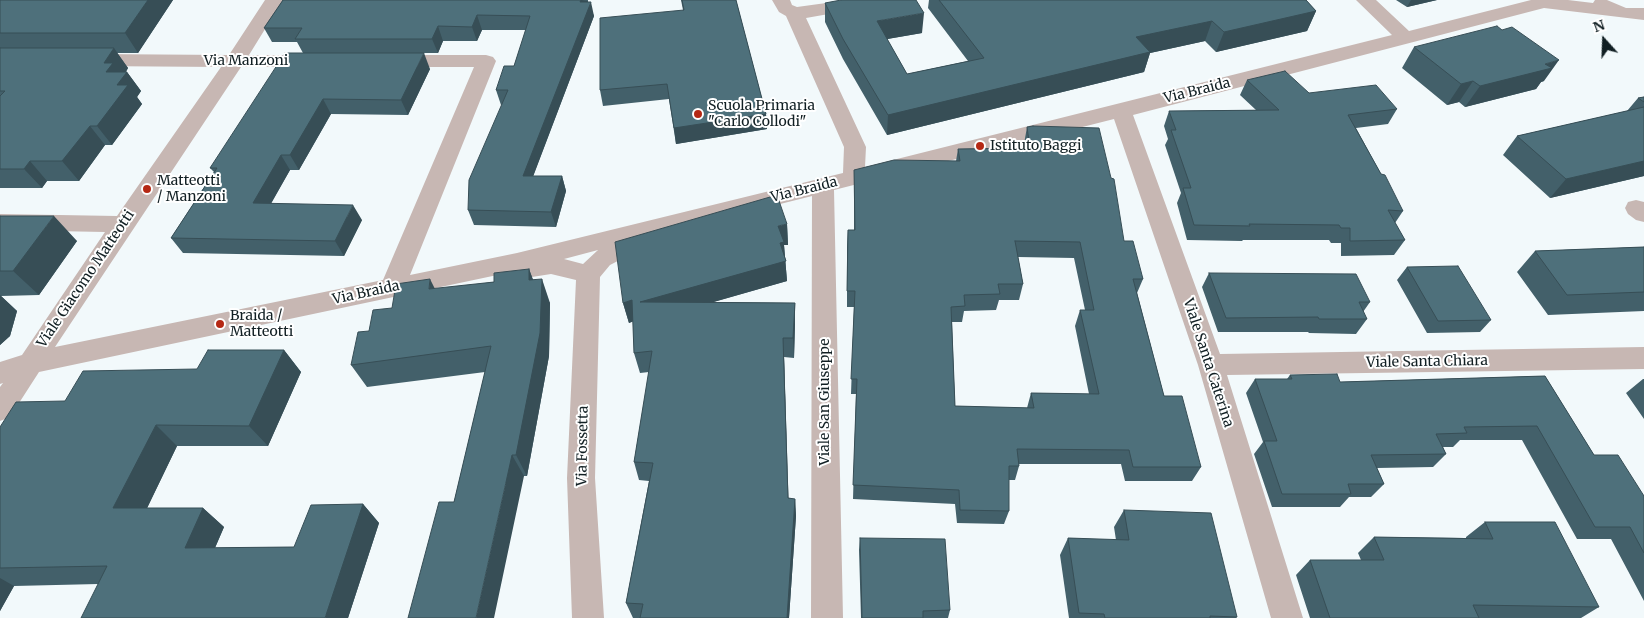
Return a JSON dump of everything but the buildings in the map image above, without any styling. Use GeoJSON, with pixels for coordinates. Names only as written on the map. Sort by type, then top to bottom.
{"type":"FeatureCollection","features":[{"type":"Feature","properties":{"kind":"street","name":"Viale Giacomo Matteotti"},"geometry":{"type":"LineString","coordinates":[[0,409],[123,224],[236,61],[274,0]]}},
{"type":"Feature","properties":{"kind":"street"},"geometry":{"type":"LineString","coordinates":[[788,6],[811,12],[880,0]]}},
{"type":"Feature","properties":{"kind":"street"},"geometry":{"type":"LineString","coordinates":[[1364,0],[1406,38]]}},
{"type":"Feature","properties":{"kind":"street"},"geometry":{"type":"LineString","coordinates":[[1595,0],[1616,11],[1641,16]]}},
{"type":"Feature","properties":{"kind":"street","name":"Via Braida"},"geometry":{"type":"LineString","coordinates":[[0,373],[30,363],[476,270],[662,226],[1549,1],[1616,11]]}},
{"type":"Feature","properties":{"kind":"street"},"geometry":{"type":"LineString","coordinates":[[788,6],[855,147],[854,178]]}},
{"type":"Feature","properties":{"kind":"street","name":"Via Manzoni"},"geometry":{"type":"LineString","coordinates":[[69,60],[332,61]]}},
{"type":"Feature","properties":{"kind":"street"},"geometry":{"type":"LineString","coordinates":[[370,61],[486,61],[392,288]]}},
{"type":"Feature","properties":{"kind":"street","name":"Viale Santa Caterina"},"geometry":{"type":"LineString","coordinates":[[1121,111],[1211,365],[1287,618]]}},
{"type":"Feature","properties":{"kind":"street","name":"Viale San Giuseppe"},"geometry":{"type":"LineString","coordinates":[[823,185],[827,618]]}},
{"type":"Feature","properties":{"kind":"street"},"geometry":{"type":"LineString","coordinates":[[0,222],[123,224]]}},
{"type":"Feature","properties":{"kind":"street"},"geometry":{"type":"LineString","coordinates":[[476,270],[488,275],[551,265],[588,274],[602,260],[628,245],[651,236],[662,226]]}},
{"type":"Feature","properties":{"kind":"street","name":"Via Fossetta"},"geometry":{"type":"LineString","coordinates":[[588,274],[581,478],[588,618]]}},
{"type":"Feature","properties":{"kind":"street","name":"Viale Santa Chiara"},"geometry":{"type":"LineString","coordinates":[[1211,365],[1644,358]]}},
{"type":"Feature","properties":{"kind":"place","name":"Scuola Primaria \"Carlo Collodi\""},"geometry":{"type":"Point","coordinates":[698,114]}},
{"type":"Feature","properties":{"kind":"place","name":"Istituto Baggi"},"geometry":{"type":"Point","coordinates":[980,146]}},
{"type":"Feature","properties":{"kind":"place","name":"Matteotti / Manzoni"},"geometry":{"type":"Point","coordinates":[147,189]}},
{"type":"Feature","properties":{"kind":"place","name":"Braida / Matteotti"},"geometry":{"type":"Point","coordinates":[220,324]}}]}
